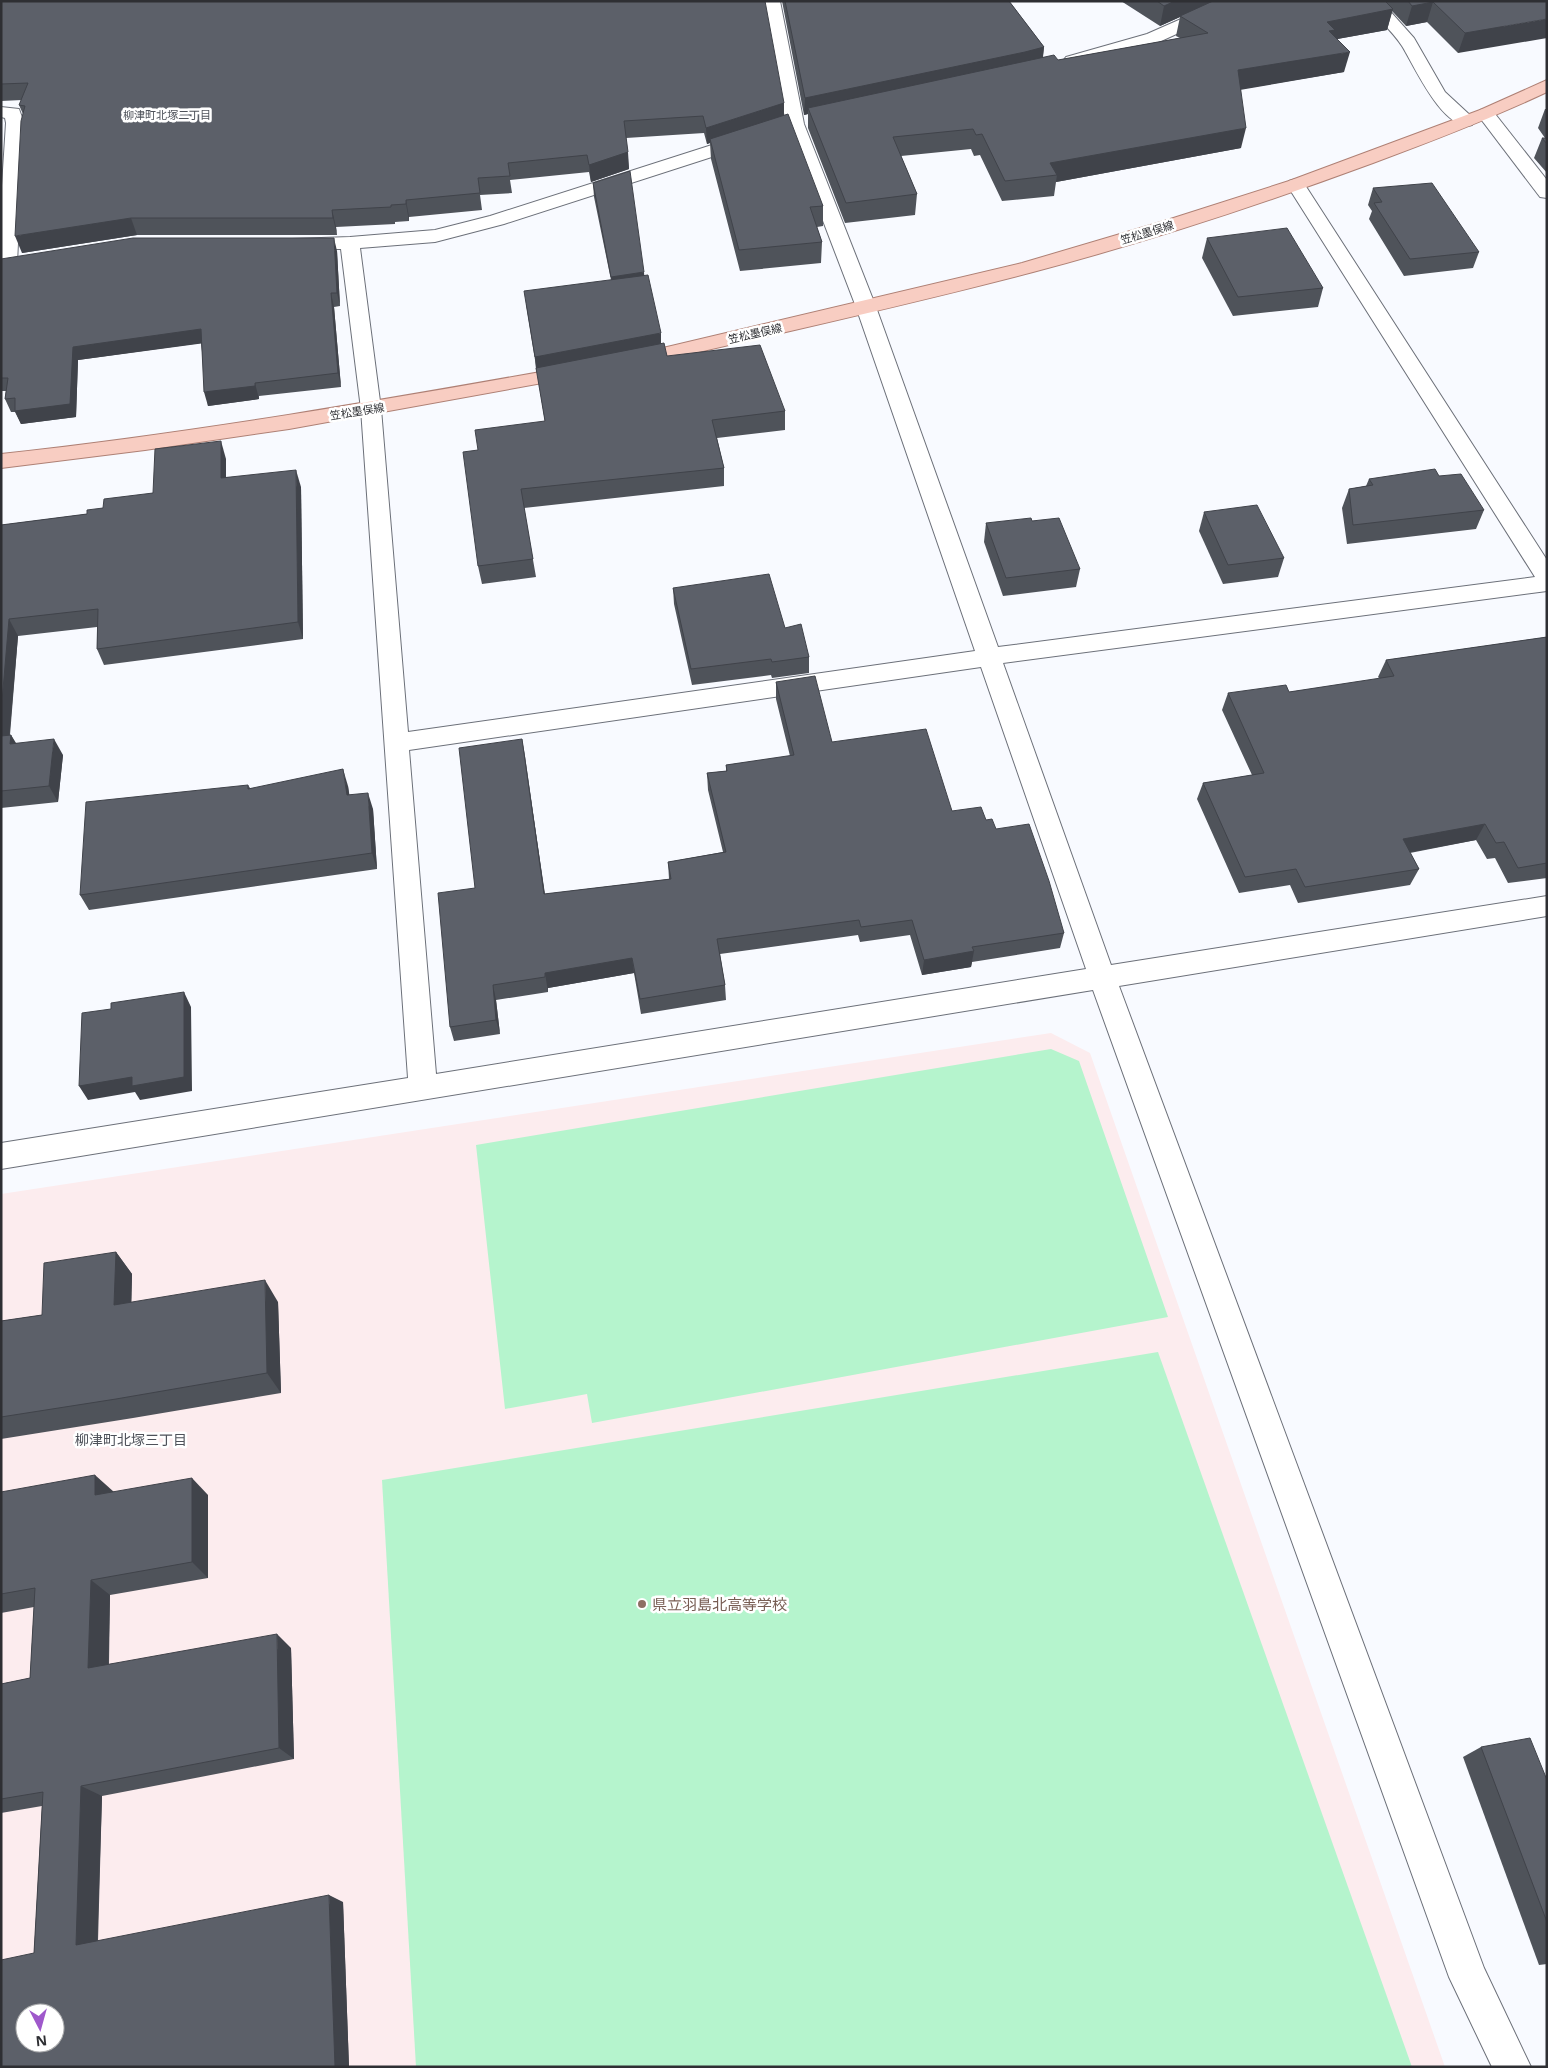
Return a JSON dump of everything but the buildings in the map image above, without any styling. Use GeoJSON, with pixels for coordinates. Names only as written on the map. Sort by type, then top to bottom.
{"type":"FeatureCollection","features":[{"type":"Feature","properties":{"kind":"main road","name":"笠松墨俣線"},"geometry":{"type":"LineString","coordinates":[[1,461],[98,451],[371,409],[599,367],[866,307],[1028,267],[1171,225],[1296,185],[1486,114],[1547,85]]}},
{"type":"Feature","properties":{"kind":"street"},"geometry":{"type":"LineString","coordinates":[[772,1],[795,124],[866,307],[1102,980],[1468,1977],[1512,2067]]}},
{"type":"Feature","properties":{"kind":"street"},"geometry":{"type":"LineString","coordinates":[[1053,67],[1153,38],[1236,1]]}},
{"type":"Feature","properties":{"kind":"street"},"geometry":{"type":"LineString","coordinates":[[1372,1],[1408,42],[1438,95],[1466,121]]}},
{"type":"Feature","properties":{"kind":"street"},"geometry":{"type":"LineString","coordinates":[[1,112],[13,113],[15,123],[12,262]]}},
{"type":"Feature","properties":{"kind":"street"},"geometry":{"type":"LineString","coordinates":[[1486,114],[1547,193]]}},
{"type":"Feature","properties":{"kind":"street"},"geometry":{"type":"LineString","coordinates":[[777,130],[814,120]]}},
{"type":"Feature","properties":{"kind":"street"},"geometry":{"type":"LineString","coordinates":[[282,243],[350,243],[435,236],[497,220],[758,136]]}},
{"type":"Feature","properties":{"kind":"street"},"geometry":{"type":"LineString","coordinates":[[1296,185],[1547,578]]}},
{"type":"Feature","properties":{"kind":"street"},"geometry":{"type":"LineString","coordinates":[[350,243],[371,409],[423,1087]]}},
{"type":"Feature","properties":{"kind":"street"},"geometry":{"type":"LineString","coordinates":[[396,743],[989,657],[1547,583]]}},
{"type":"Feature","properties":{"kind":"street"},"geometry":{"type":"LineString","coordinates":[[1,1156],[423,1087],[1102,980],[1547,906]]}},
{"type":"Feature","properties":{"kind":"shaded area","name":"県立羽島北高等学校"},"geometry":{"type":"Polygon","coordinates":[[[1051,1033],[1090,1053],[1445,2067],[1,2067],[1,1194],[1051,1033]]]}},
{"type":"Feature","properties":{"kind":"green space"},"geometry":{"type":"Polygon","coordinates":[[[1051,1049],[1079,1061],[1168,1317],[592,1423],[587,1394],[505,1409],[476,1145],[1051,1049]]]}},
{"type":"Feature","properties":{"kind":"green space"},"geometry":{"type":"Polygon","coordinates":[[[1158,1352],[1412,2067],[416,2067],[382,1480],[1158,1352]]]}},
{"type":"Feature","properties":{"kind":"place","name":"県立羽島北高等学校"},"geometry":{"type":"Point","coordinates":[642,1604]}},
{"type":"Feature","properties":{"kind":"district","name":"柳津町北塚二丁目"},"geometry":{"type":"Point","coordinates":[167,114]}},
{"type":"Feature","properties":{"kind":"district","name":"柳津町北塚三丁目"},"geometry":{"type":"Point","coordinates":[131,1439]}}]}
